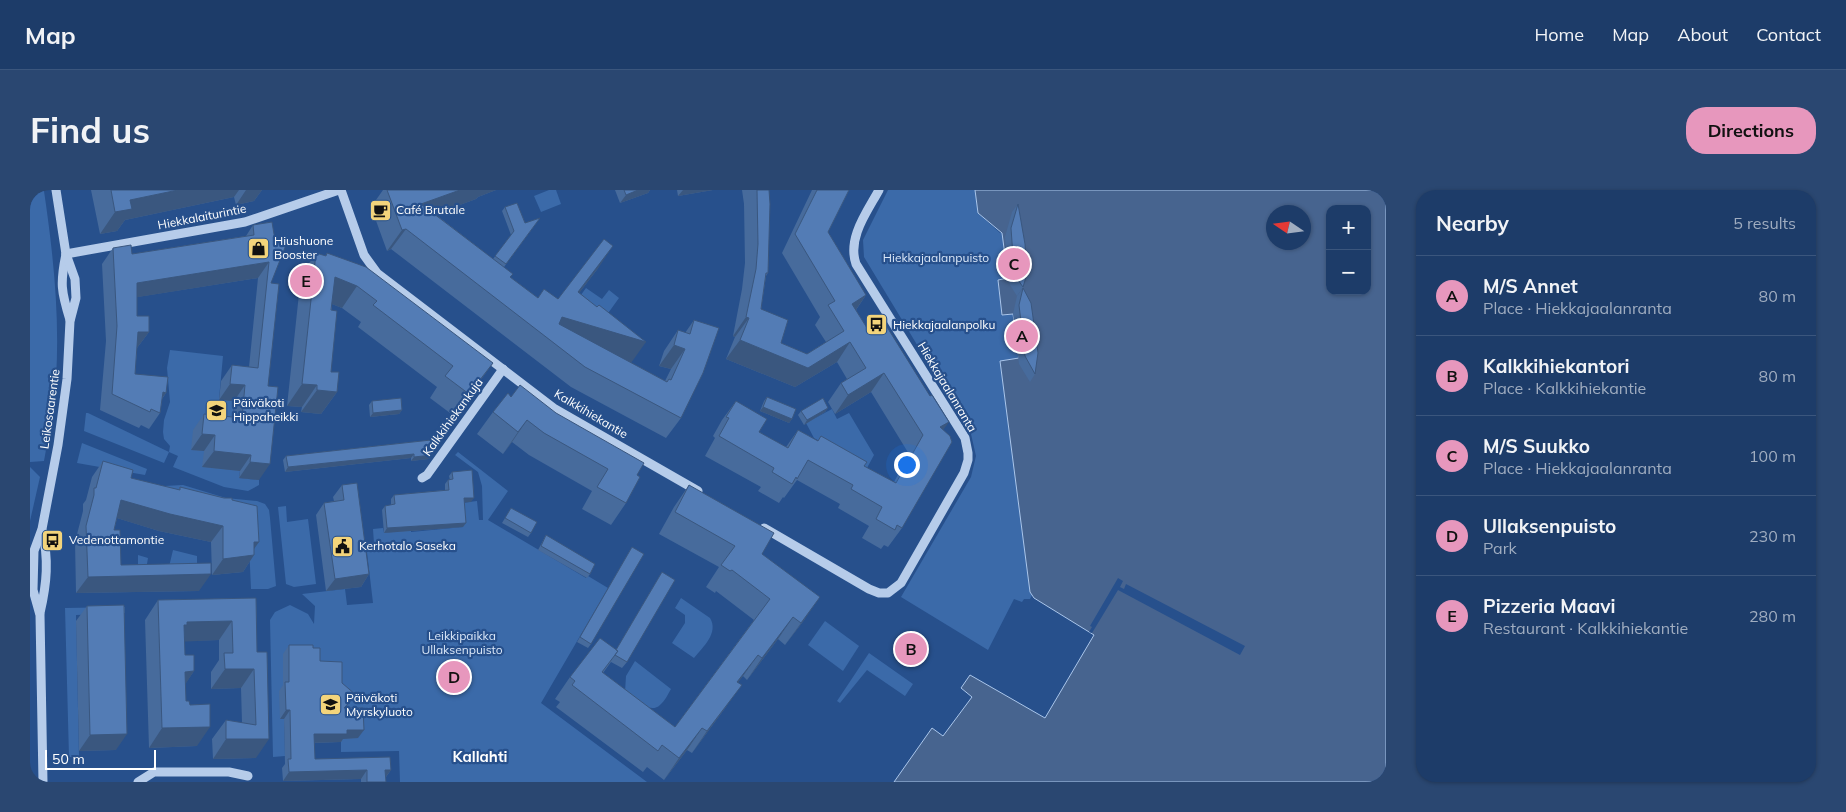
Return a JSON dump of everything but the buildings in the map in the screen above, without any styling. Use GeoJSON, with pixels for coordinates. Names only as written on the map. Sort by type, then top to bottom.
{"type":"FeatureCollection","features":[{"type":"Feature","properties":{"kind":"street","name":"Leikosaarentie"},"geometry":{"type":"LineString","coordinates":[[43,782],[32,580],[34,551],[42,529],[62,422],[68,371],[70,321],[76,298],[75,279],[66,254],[56,190]]}},
{"type":"Feature","properties":{"kind":"street","name":"Hiekkalaiturintie"},"geometry":{"type":"LineString","coordinates":[[66,254],[245,222],[340,190]]}},
{"type":"Feature","properties":{"kind":"street","name":"Kalkkihiekantie"},"geometry":{"type":"LineString","coordinates":[[340,190],[364,255],[372,267],[555,409],[710,498]]}},
{"type":"Feature","properties":{"kind":"street","name":"Hiekkajaalanranta"},"geometry":{"type":"LineString","coordinates":[[752,522],[869,589],[878,593],[888,593],[901,582],[964,473],[968,460],[965,438],[856,264],[853,249],[857,234],[878,190]]}},
{"type":"Feature","properties":{"kind":"street","name":"Leikosaarentie"},"geometry":{"type":"LineString","coordinates":[[66,254],[61,279],[63,299],[70,321]]}},
{"type":"Feature","properties":{"kind":"street","name":"Kalkkihiekankuja"},"geometry":{"type":"LineString","coordinates":[[422,478],[503,369]]}},
{"type":"Feature","properties":{"kind":"street","name":"Leikosaarentie"},"geometry":{"type":"LineString","coordinates":[[35,616],[46,589],[47,550],[42,529]]}},
{"type":"Feature","properties":{"kind":"street"},"geometry":{"type":"LineString","coordinates":[[138,782],[154,772],[229,772],[248,776]]}},
{"type":"Feature","properties":{"kind":"green space"},"geometry":{"type":"Polygon","coordinates":[[[30,190],[44,191],[53,261],[57,355],[52,419],[44,461],[30,462],[30,190]]]}},
{"type":"Feature","properties":{"kind":"green space"},"geometry":{"type":"Polygon","coordinates":[[[549,190],[556,190],[561,204],[541,212],[534,196],[549,190]]]}},
{"type":"Feature","properties":{"kind":"green space","name":"Hiekkajaalanpuisto"},"geometry":{"type":"Polygon","coordinates":[[[888,190],[975,190],[978,213],[1000,233],[1002,232],[1008,279],[998,280],[1002,315],[1013,314],[1019,358],[1000,361],[1032,595],[1030,599],[1024,599],[1022,602],[1014,599],[988,650],[901,597],[971,477],[976,456],[971,434],[864,257],[863,240],[888,190]]]}},
{"type":"Feature","properties":{"kind":"green space"},"geometry":{"type":"Polygon","coordinates":[[[586,288],[602,299],[609,290],[619,298],[601,323],[575,303],[586,288]]]}},
{"type":"Feature","properties":{"kind":"green space","name":"Päiväkoti Hippaheikki"},"geometry":{"type":"Polygon","coordinates":[[[170,350],[223,356],[219,399],[234,401],[231,434],[204,451],[240,471],[239,478],[259,480],[259,485],[248,491],[224,487],[173,467],[178,456],[169,452],[170,446],[164,439],[163,432],[164,420],[170,402],[167,368],[170,350]]]}},
{"type":"Feature","properties":{"kind":"green space"},"geometry":{"type":"Polygon","coordinates":[[[832,409],[837,419],[849,413],[874,455],[867,468],[814,438],[806,423],[832,409]]]}},
{"type":"Feature","properties":{"kind":"green space"},"geometry":{"type":"Polygon","coordinates":[[[86,413],[88,413],[169,452],[164,463],[84,431],[86,413]]]}},
{"type":"Feature","properties":{"kind":"green space"},"geometry":{"type":"Polygon","coordinates":[[[82,443],[147,469],[145,475],[77,463],[82,443]]]}},
{"type":"Feature","properties":{"kind":"green space","name":"Leikkipaikka Ullaksenpuisto"},"geometry":{"type":"Polygon","coordinates":[[[458,452],[508,491],[488,520],[586,578],[588,576],[608,588],[541,703],[647,782],[400,782],[399,751],[341,752],[341,727],[283,691],[280,719],[284,719],[285,756],[273,757],[270,620],[275,612],[290,605],[308,614],[314,624],[315,606],[302,594],[345,589],[347,605],[373,603],[366,544],[374,544],[373,529],[383,528],[384,533],[463,527],[461,503],[477,501],[479,520],[483,520],[482,486],[478,472],[455,455],[458,452]]]}},
{"type":"Feature","properties":{"kind":"green space"},"geometry":{"type":"Polygon","coordinates":[[[30,467],[40,477],[30,521],[30,467]]]}},
{"type":"Feature","properties":{"kind":"green space"},"geometry":{"type":"Polygon","coordinates":[[[183,485],[226,498],[257,501],[265,504],[269,510],[276,586],[268,589],[251,589],[248,522],[160,501],[164,486],[183,485]]]}},
{"type":"Feature","properties":{"kind":"green space"},"geometry":{"type":"Polygon","coordinates":[[[286,506],[287,522],[308,519],[316,584],[294,587],[286,584],[278,507],[286,506]]]}},
{"type":"Feature","properties":{"kind":"green space"},"geometry":{"type":"Polygon","coordinates":[[[173,550],[197,556],[197,575],[138,575],[138,555],[148,558],[146,570],[168,571],[173,550]]]}},
{"type":"Feature","properties":{"kind":"green space"},"geometry":{"type":"Polygon","coordinates":[[[681,598],[710,618],[712,624],[713,629],[709,640],[694,658],[672,643],[685,623],[685,615],[675,608],[681,598]]]}},
{"type":"Feature","properties":{"kind":"green space"},"geometry":{"type":"Polygon","coordinates":[[[125,607],[125,613],[76,615],[79,757],[69,757],[65,608],[125,607]]]}},
{"type":"Feature","properties":{"kind":"green space"},"geometry":{"type":"Polygon","coordinates":[[[825,621],[859,646],[843,671],[808,645],[825,621]]]}},
{"type":"Feature","properties":{"kind":"green space"},"geometry":{"type":"Polygon","coordinates":[[[869,653],[913,684],[905,696],[867,670],[840,703],[837,701],[869,653]]]}},
{"type":"Feature","properties":{"kind":"green space"},"geometry":{"type":"Polygon","coordinates":[[[635,661],[671,689],[663,702],[656,708],[647,707],[625,692],[626,676],[635,661]]]}},
{"type":"Feature","properties":{"kind":"shaded area"},"geometry":{"type":"Polygon","coordinates":[[[975,190],[1386,190],[1386,782],[894,782],[932,728],[943,736],[972,697],[961,688],[970,675],[1045,718],[1094,635],[1034,598],[1030,592],[1000,361],[1019,358],[1013,314],[1002,315],[998,280],[1008,278],[1002,233],[978,213],[975,190]]]}},
{"type":"Feature","properties":{"kind":"pier"},"geometry":{"type":"Polygon","coordinates":[[[1118,578],[1123,581],[1120,587],[1124,589],[1126,584],[1245,646],[1240,655],[1118,590],[1092,633],[1089,632],[1092,627],[1090,626],[1118,578]]]}},
{"type":"Feature","properties":{"kind":"place","name":"Café Brutale"},"geometry":{"type":"Point","coordinates":[380,210]}},
{"type":"Feature","properties":{"kind":"place","name":"Hiushuone Booster"},"geometry":{"type":"Point","coordinates":[258,248]}},
{"type":"Feature","properties":{"kind":"place","name":"M/S Suukko"},"geometry":{"type":"Point","coordinates":[1014,264]}},
{"type":"Feature","properties":{"kind":"place","name":"Pizzeria Maavi"},"geometry":{"type":"Point","coordinates":[306,281]}},
{"type":"Feature","properties":{"kind":"place","name":"Hiekkajaalanpolku"},"geometry":{"type":"Point","coordinates":[877,325]}},
{"type":"Feature","properties":{"kind":"place","name":"M/S Annet"},"geometry":{"type":"Point","coordinates":[1022,336]}},
{"type":"Feature","properties":{"kind":"place","name":"Päiväkoti Hippaheikki"},"geometry":{"type":"Point","coordinates":[217,410]}},
{"type":"Feature","properties":{"kind":"place","name":"Vedenottamontie"},"geometry":{"type":"Point","coordinates":[53,540]}},
{"type":"Feature","properties":{"kind":"place","name":"Kerhotalo Saseka"},"geometry":{"type":"Point","coordinates":[343,546]}},
{"type":"Feature","properties":{"kind":"place","name":"Kalkkihiekantori"},"geometry":{"type":"Point","coordinates":[911,649]}},
{"type":"Feature","properties":{"kind":"place","name":"Ullaksenpuisto"},"geometry":{"type":"Point","coordinates":[454,677]}},
{"type":"Feature","properties":{"kind":"place","name":"Päiväkoti Myrskyluoto"},"geometry":{"type":"Point","coordinates":[330,705]}},
{"type":"Feature","properties":{"kind":"district","name":"Kallahti"},"geometry":{"type":"Point","coordinates":[480,757]}}]}
